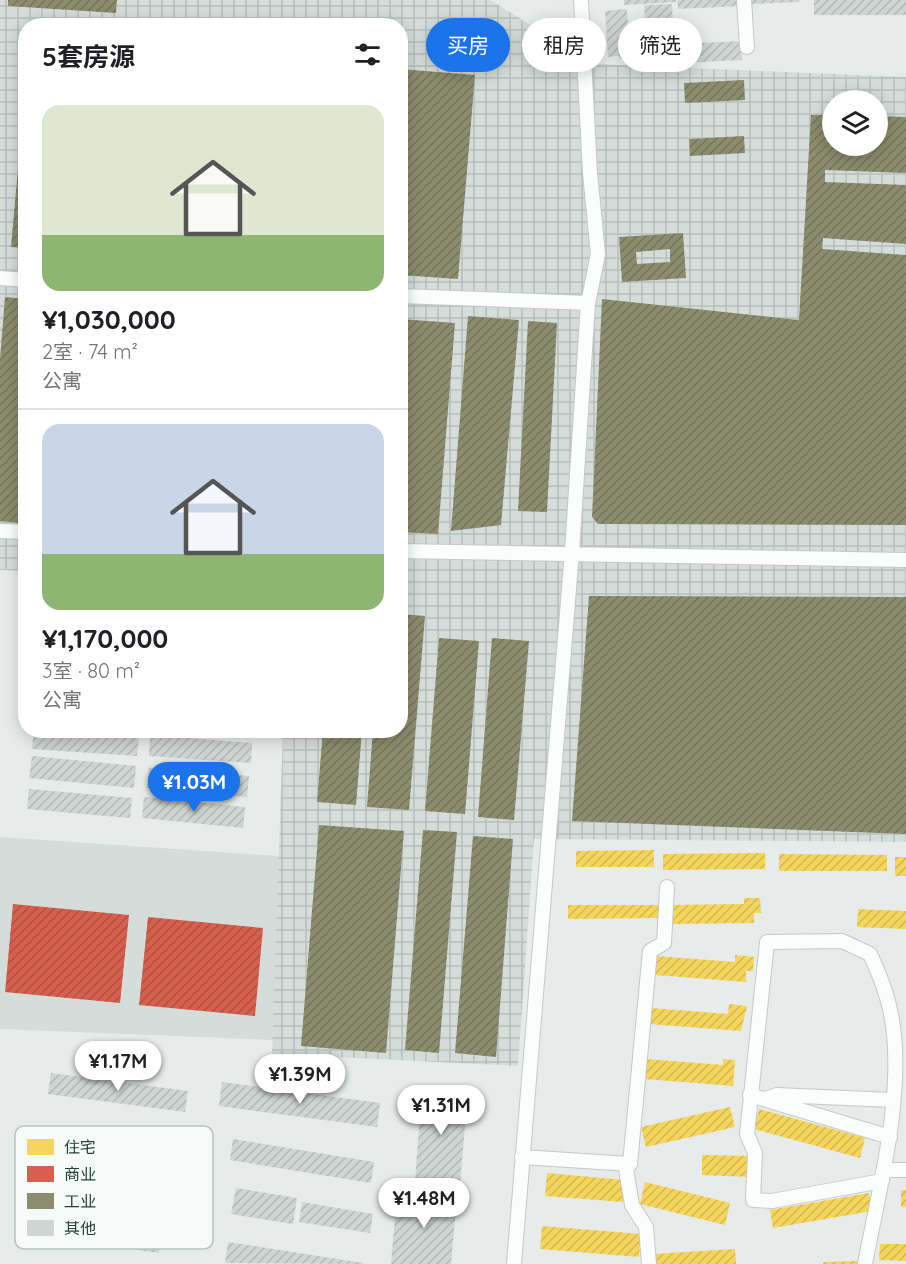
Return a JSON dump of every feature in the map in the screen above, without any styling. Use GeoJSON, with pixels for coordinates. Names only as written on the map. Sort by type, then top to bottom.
{"type":"FeatureCollection","features":[{"type":"Feature","properties":{"kind":"street"},"geometry":{"type":"LineString","coordinates":[[513,1264],[572,552],[588,303],[598,254],[590,173],[581,0]]}},
{"type":"Feature","properties":{"kind":"street"},"geometry":{"type":"LineString","coordinates":[[744,0],[747,47]]}},
{"type":"Feature","properties":{"kind":"street"},"geometry":{"type":"LineString","coordinates":[[0,278],[18,279]]}},
{"type":"Feature","properties":{"kind":"street"},"geometry":{"type":"LineString","coordinates":[[408,296],[588,303]]}},
{"type":"Feature","properties":{"kind":"street"},"geometry":{"type":"LineString","coordinates":[[0,531],[18,532]]}},
{"type":"Feature","properties":{"kind":"street"},"geometry":{"type":"LineString","coordinates":[[408,551],[572,552],[906,560]]}},
{"type":"Feature","properties":{"kind":"street"},"geometry":{"type":"LineString","coordinates":[[522,1156],[630,1164],[650,951],[664,943],[667,887]]}},
{"type":"Feature","properties":{"kind":"street"},"geometry":{"type":"LineString","coordinates":[[865,1264],[883,1175],[890,1137],[895,1065],[892,1016],[882,981],[870,954],[842,942],[767,942],[757,1097],[747,1134],[755,1153],[753,1200],[772,1201],[883,1175],[906,1170]]}},
{"type":"Feature","properties":{"kind":"street"},"geometry":{"type":"LineString","coordinates":[[757,1097],[777,1095],[892,1100]]}},
{"type":"Feature","properties":{"kind":"street"},"geometry":{"type":"LineString","coordinates":[[757,1097],[890,1137]]}},
{"type":"Feature","properties":{"kind":"street"},"geometry":{"type":"LineString","coordinates":[[625,1163],[632,1204],[646,1227],[649,1264]]}},
{"type":"Feature","properties":{"kind":"shaded area"},"geometry":{"type":"Polygon","coordinates":[[[0,0],[490,0],[522,20],[522,72],[606,72],[606,64],[618,65],[618,72],[702,72],[702,68],[906,77],[906,842],[534,839],[518,1066],[272,1054],[283,738],[408,738],[408,18],[18,18],[18,571],[0,570],[0,0]]]}},
{"type":"Feature","properties":{"kind":"shaded area"},"geometry":{"type":"Polygon","coordinates":[[[0,837],[279,856],[274,1040],[0,1029],[0,837]]]}},
{"type":"Feature","properties":{"kind":"building: 住宅"},"geometry":{"type":"Polygon","coordinates":[[[654,850],[654,867],[576,867],[576,851],[654,850]]]}},
{"type":"Feature","properties":{"kind":"building: 住宅"},"geometry":{"type":"Polygon","coordinates":[[[765,853],[765,869],[663,870],[663,854],[765,853]]]}},
{"type":"Feature","properties":{"kind":"building: 住宅"},"geometry":{"type":"Polygon","coordinates":[[[779,854],[887,855],[887,871],[779,871],[779,854]]]}},
{"type":"Feature","properties":{"kind":"building: 住宅"},"geometry":{"type":"Polygon","coordinates":[[[895,857],[906,857],[906,876],[895,876],[895,857]]]}},
{"type":"Feature","properties":{"kind":"building: 住宅"},"geometry":{"type":"Polygon","coordinates":[[[744,898],[760,898],[761,913],[754,913],[754,923],[671,924],[671,905],[744,904],[744,898]]]}},
{"type":"Feature","properties":{"kind":"building: 住宅"},"geometry":{"type":"Polygon","coordinates":[[[568,905],[660,905],[660,918],[568,919],[568,905]]]}},
{"type":"Feature","properties":{"kind":"building: 住宅"},"geometry":{"type":"Polygon","coordinates":[[[858,909],[906,911],[906,929],[857,927],[858,909]]]}},
{"type":"Feature","properties":{"kind":"building: 住宅"},"geometry":{"type":"Polygon","coordinates":[[[735,955],[754,957],[753,971],[746,971],[746,982],[655,975],[656,956],[735,962],[735,955]]]}},
{"type":"Feature","properties":{"kind":"building: 住宅"},"geometry":{"type":"Polygon","coordinates":[[[729,1004],[747,1006],[741,1031],[649,1024],[651,1008],[728,1014],[729,1004]]]}},
{"type":"Feature","properties":{"kind":"building: 住宅"},"geometry":{"type":"Polygon","coordinates":[[[646,1059],[723,1065],[723,1059],[735,1060],[733,1086],[645,1079],[646,1059]]]}},
{"type":"Feature","properties":{"kind":"building: 住宅"},"geometry":{"type":"Polygon","coordinates":[[[730,1107],[735,1127],[646,1147],[641,1127],[730,1107]]]}},
{"type":"Feature","properties":{"kind":"building: 住宅"},"geometry":{"type":"Polygon","coordinates":[[[759,1109],[865,1138],[860,1158],[754,1129],[759,1109]]]}},
{"type":"Feature","properties":{"kind":"building: 住宅"},"geometry":{"type":"Polygon","coordinates":[[[702,1155],[752,1156],[751,1177],[702,1175],[702,1155]]]}},
{"type":"Feature","properties":{"kind":"building: 住宅"},"geometry":{"type":"Polygon","coordinates":[[[547,1173],[624,1180],[623,1202],[545,1196],[547,1173]]]}},
{"type":"Feature","properties":{"kind":"building: 住宅"},"geometry":{"type":"Polygon","coordinates":[[[645,1182],[730,1203],[725,1225],[640,1204],[645,1182]]]}},
{"type":"Feature","properties":{"kind":"building: 住宅"},"geometry":{"type":"Polygon","coordinates":[[[901,1190],[906,1190],[906,1207],[901,1207],[901,1190]]]}},
{"type":"Feature","properties":{"kind":"building: 住宅"},"geometry":{"type":"Polygon","coordinates":[[[869,1193],[872,1211],[773,1228],[770,1210],[869,1193]]]}},
{"type":"Feature","properties":{"kind":"building: 住宅"},"geometry":{"type":"Polygon","coordinates":[[[542,1226],[641,1234],[639,1257],[540,1249],[542,1226]]]}},
{"type":"Feature","properties":{"kind":"building: 住宅"},"geometry":{"type":"Polygon","coordinates":[[[880,1244],[906,1244],[906,1261],[879,1260],[880,1244]]]}},
{"type":"Feature","properties":{"kind":"building: 住宅"},"geometry":{"type":"Polygon","coordinates":[[[735,1249],[736,1264],[654,1264],[653,1254],[735,1249]]]}},
{"type":"Feature","properties":{"kind":"building: 住宅"},"geometry":{"type":"Polygon","coordinates":[[[857,1261],[857,1264],[823,1264],[823,1262],[857,1261]]]}},
{"type":"Feature","properties":{"kind":"building: 商业"},"geometry":{"type":"Polygon","coordinates":[[[13,904],[129,915],[120,1003],[5,992],[13,904]]]}},
{"type":"Feature","properties":{"kind":"building: 商业"},"geometry":{"type":"Polygon","coordinates":[[[148,917],[263,928],[255,1016],[139,1005],[148,917]]]}},
{"type":"Feature","properties":{"kind":"building: 工业"},"geometry":{"type":"Polygon","coordinates":[[[8,0],[117,0],[116,13],[8,6],[8,0]]]}},
{"type":"Feature","properties":{"kind":"building: 工业"},"geometry":{"type":"Polygon","coordinates":[[[408,70],[475,75],[458,279],[408,276],[408,70]]]}},
{"type":"Feature","properties":{"kind":"building: 工业"},"geometry":{"type":"Polygon","coordinates":[[[744,80],[745,100],[685,103],[684,83],[744,80]]]}},
{"type":"Feature","properties":{"kind":"building: 工业"},"geometry":{"type":"Polygon","coordinates":[[[811,115],[822,115],[822,156],[888,156],[888,116],[906,117],[906,173],[825,170],[825,182],[906,185],[906,244],[823,238],[822,249],[906,255],[906,525],[598,524],[592,517],[602,299],[799,320],[811,115]]]}},
{"type":"Feature","properties":{"kind":"building: 工业"},"geometry":{"type":"Polygon","coordinates":[[[744,136],[745,153],[690,156],[689,139],[744,136]]]}},
{"type":"Feature","properties":{"kind":"building: 工业"},"geometry":{"type":"Polygon","coordinates":[[[18,169],[18,247],[11,247],[18,169]]]}},
{"type":"Feature","properties":{"kind":"building: 工业"},"geometry":{"type":"Polygon","coordinates":[[[683,233],[686,278],[622,282],[619,237],[683,233]],[[670,249],[636,252],[637,264],[670,262],[670,249]]]}},
{"type":"Feature","properties":{"kind":"building: 工业"},"geometry":{"type":"Polygon","coordinates":[[[5,297],[18,298],[18,523],[0,521],[0,359],[5,297]]]}},
{"type":"Feature","properties":{"kind":"building: 工业"},"geometry":{"type":"Polygon","coordinates":[[[468,316],[519,320],[501,525],[451,531],[468,316]]]}},
{"type":"Feature","properties":{"kind":"building: 工业"},"geometry":{"type":"Polygon","coordinates":[[[408,320],[455,323],[438,534],[408,532],[408,320]]]}},
{"type":"Feature","properties":{"kind":"building: 工业"},"geometry":{"type":"Polygon","coordinates":[[[528,321],[557,323],[547,512],[518,511],[528,321]]]}},
{"type":"Feature","properties":{"kind":"building: 工业"},"geometry":{"type":"Polygon","coordinates":[[[589,596],[906,597],[906,834],[572,821],[589,596]]]}},
{"type":"Feature","properties":{"kind":"building: 工业"},"geometry":{"type":"Polygon","coordinates":[[[408,615],[425,616],[409,810],[367,807],[372,738],[408,738],[408,615]]]}},
{"type":"Feature","properties":{"kind":"building: 工业"},"geometry":{"type":"Polygon","coordinates":[[[439,638],[479,641],[465,814],[425,811],[439,638]]]}},
{"type":"Feature","properties":{"kind":"building: 工业"},"geometry":{"type":"Polygon","coordinates":[[[492,638],[529,641],[514,820],[478,817],[492,638]]]}},
{"type":"Feature","properties":{"kind":"building: 工业"},"geometry":{"type":"Polygon","coordinates":[[[322,738],[361,738],[356,805],[317,802],[322,738]]]}},
{"type":"Feature","properties":{"kind":"building: 工业"},"geometry":{"type":"Polygon","coordinates":[[[319,825],[404,831],[386,1053],[301,1046],[319,825]]]}},
{"type":"Feature","properties":{"kind":"building: 工业"},"geometry":{"type":"Polygon","coordinates":[[[423,830],[457,832],[439,1053],[405,1050],[423,830]]]}},
{"type":"Feature","properties":{"kind":"building: 工业"},"geometry":{"type":"Polygon","coordinates":[[[473,836],[513,839],[496,1057],[455,1053],[473,836]]]}},
{"type":"Feature","properties":{"kind":"building: 其他"},"geometry":{"type":"Polygon","coordinates":[[[624,0],[676,0],[676,2],[624,5],[624,0]]]}},
{"type":"Feature","properties":{"kind":"building: 其他"},"geometry":{"type":"Polygon","coordinates":[[[677,0],[739,0],[740,6],[678,9],[677,0]]]}},
{"type":"Feature","properties":{"kind":"building: 其他"},"geometry":{"type":"Polygon","coordinates":[[[749,0],[799,0],[799,2],[749,4],[749,0]]]}},
{"type":"Feature","properties":{"kind":"building: 其他"},"geometry":{"type":"Polygon","coordinates":[[[814,0],[906,0],[906,15],[814,15],[814,0]]]}},
{"type":"Feature","properties":{"kind":"building: 其他"},"geometry":{"type":"Polygon","coordinates":[[[672,4],[673,18],[645,18],[644,5],[672,4]]]}},
{"type":"Feature","properties":{"kind":"building: 其他"},"geometry":{"type":"Polygon","coordinates":[[[627,9],[627,18],[618,18],[618,56],[608,57],[605,11],[627,9]]]}},
{"type":"Feature","properties":{"kind":"building: 其他"},"geometry":{"type":"Polygon","coordinates":[[[741,41],[742,60],[702,62],[702,43],[741,41]]]}},
{"type":"Feature","properties":{"kind":"building: 其他"},"geometry":{"type":"Polygon","coordinates":[[[33,738],[139,738],[137,756],[32,749],[33,738]]]}},
{"type":"Feature","properties":{"kind":"building: 其他"},"geometry":{"type":"Polygon","coordinates":[[[150,738],[188,738],[252,743],[251,763],[149,756],[150,738]]]}},
{"type":"Feature","properties":{"kind":"building: 其他"},"geometry":{"type":"Polygon","coordinates":[[[32,756],[136,766],[134,788],[29,778],[32,756]]]}},
{"type":"Feature","properties":{"kind":"building: 其他"},"geometry":{"type":"Polygon","coordinates":[[[149,768],[249,776],[247,797],[147,788],[149,768]]]}},
{"type":"Feature","properties":{"kind":"building: 其他"},"geometry":{"type":"Polygon","coordinates":[[[29,789],[132,798],[130,818],[27,809],[29,789]]]}},
{"type":"Feature","properties":{"kind":"building: 其他"},"geometry":{"type":"Polygon","coordinates":[[[144,797],[245,807],[243,828],[142,818],[144,797]]]}},
{"type":"Feature","properties":{"kind":"building: 其他"},"geometry":{"type":"Polygon","coordinates":[[[51,1073],[188,1091],[185,1112],[48,1094],[51,1073]]]}},
{"type":"Feature","properties":{"kind":"building: 其他"},"geometry":{"type":"Polygon","coordinates":[[[222,1082],[380,1103],[377,1127],[219,1106],[222,1082]]]}},
{"type":"Feature","properties":{"kind":"building: 其他"},"geometry":{"type":"Polygon","coordinates":[[[422,1088],[468,1091],[460,1184],[415,1181],[422,1088]]]}},
{"type":"Feature","properties":{"kind":"building: 其他"},"geometry":{"type":"Polygon","coordinates":[[[233,1139],[374,1162],[371,1183],[230,1160],[233,1139]]]}},
{"type":"Feature","properties":{"kind":"building: 其他"},"geometry":{"type":"Polygon","coordinates":[[[236,1188],[297,1198],[293,1224],[231,1214],[236,1188]]]}},
{"type":"Feature","properties":{"kind":"building: 其他"},"geometry":{"type":"Polygon","coordinates":[[[397,1192],[457,1197],[451,1264],[391,1264],[397,1192]]]}},
{"type":"Feature","properties":{"kind":"building: 其他"},"geometry":{"type":"Polygon","coordinates":[[[302,1202],[373,1214],[370,1233],[299,1222],[302,1202]]]}},
{"type":"Feature","properties":{"kind":"building: 其他"},"geometry":{"type":"Polygon","coordinates":[[[228,1242],[363,1263],[363,1264],[225,1263],[228,1242]]]}},
{"type":"Feature","properties":{"kind":"building: 其他"},"geometry":{"type":"Polygon","coordinates":[[[129,1249],[160,1249],[159,1253],[129,1249]]]}}]}
